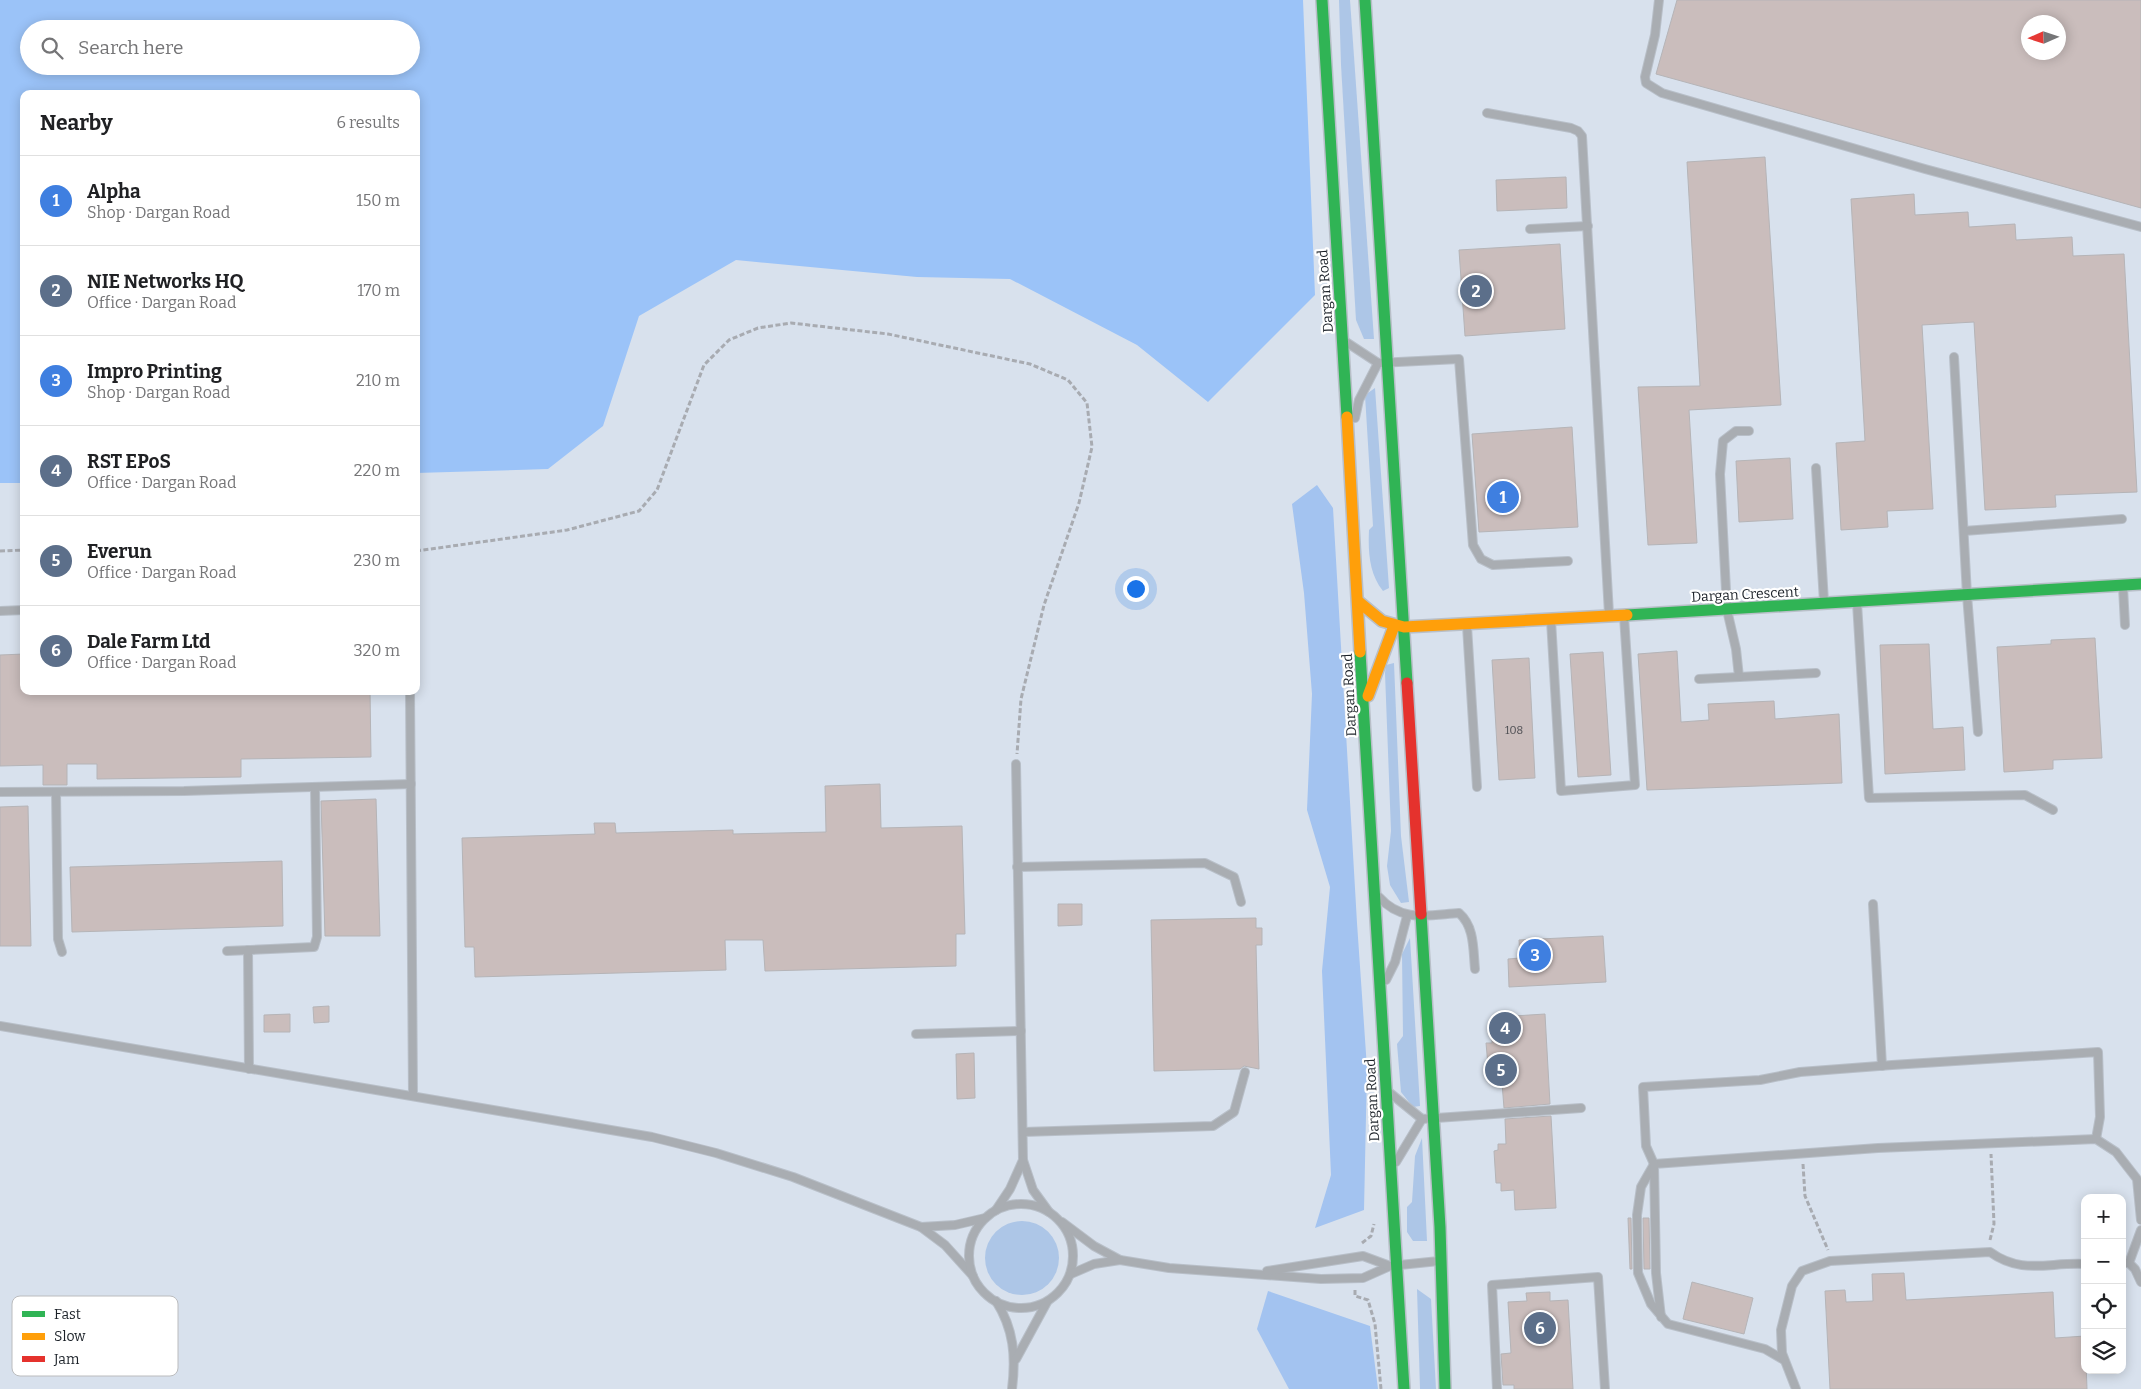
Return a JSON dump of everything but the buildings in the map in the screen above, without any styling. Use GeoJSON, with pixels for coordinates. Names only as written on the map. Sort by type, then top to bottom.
{"type":"FeatureCollection","features":[{"type":"Feature","properties":{"kind":"street","name":"Dargan Road"},"geometry":{"type":"LineString","coordinates":[[1322,0],[1391,1170],[1393,1266],[1404,1389]]}},
{"type":"Feature","properties":{"kind":"street"},"geometry":{"type":"LineString","coordinates":[[1365,0],[1383,362],[1399,627],[1421,916],[1427,1118],[1441,1261],[1445,1389]]}},
{"type":"Feature","properties":{"kind":"street","name":"Dargan Crescent"},"geometry":{"type":"LineString","coordinates":[[1399,627],[1609,617],[2141,584]]}},
{"type":"Feature","properties":{"kind":"street"},"geometry":{"type":"LineString","coordinates":[[1359,602],[1382,621],[1399,627]]}},
{"type":"Feature","properties":{"kind":"street"},"geometry":{"type":"LineString","coordinates":[[1364,707],[1399,627]]}},
{"type":"Feature","properties":{"kind":"lane"},"geometry":{"type":"LineString","coordinates":[[1659,0],[1655,35],[1645,77],[1646,83],[1662,93],[1926,170],[2141,227]]}},
{"type":"Feature","properties":{"kind":"lane"},"geometry":{"type":"LineString","coordinates":[[1487,113],[1578,131],[1583,141],[1609,617]]}},
{"type":"Feature","properties":{"kind":"lane"},"geometry":{"type":"LineString","coordinates":[[1530,229],[1588,226]]}},
{"type":"Feature","properties":{"kind":"lane"},"geometry":{"type":"LineString","coordinates":[[1343,340],[1383,362],[1459,359],[1473,546],[1482,559],[1493,565],[1568,561]]}},
{"type":"Feature","properties":{"kind":"lane"},"geometry":{"type":"LineString","coordinates":[[1954,357],[1967,595],[1978,732]]}},
{"type":"Feature","properties":{"kind":"lane"},"geometry":{"type":"LineString","coordinates":[[1349,443],[1359,400],[1383,362]]}},
{"type":"Feature","properties":{"kind":"lane"},"geometry":{"type":"LineString","coordinates":[[1739,677],[1736,649],[1727,610],[1720,474],[1723,441],[1736,431],[1749,431]]}},
{"type":"Feature","properties":{"kind":"lane"},"geometry":{"type":"LineString","coordinates":[[1816,468],[1824,604]]}},
{"type":"Feature","properties":{"kind":"lane"},"geometry":{"type":"LineString","coordinates":[[1964,531],[2122,519]]}},
{"type":"Feature","properties":{"kind":"lane"},"geometry":{"type":"LineString","coordinates":[[2123,585],[2125,625]]}},
{"type":"Feature","properties":{"kind":"lane"},"geometry":{"type":"LineString","coordinates":[[1857,602],[1869,798],[2025,795],[2053,810]]}},
{"type":"Feature","properties":{"kind":"lane"},"geometry":{"type":"LineString","coordinates":[[0,611],[20,610]]}},
{"type":"Feature","properties":{"kind":"lane"},"geometry":{"type":"LineString","coordinates":[[1551,620],[1561,791],[1635,785],[1624,616]]}},
{"type":"Feature","properties":{"kind":"lane"},"geometry":{"type":"LineString","coordinates":[[1467,624],[1477,787]]}},
{"type":"Feature","properties":{"kind":"lane"},"geometry":{"type":"LineString","coordinates":[[1699,679],[1816,673]]}},
{"type":"Feature","properties":{"kind":"lane"},"geometry":{"type":"LineString","coordinates":[[410,695],[414,1096]]}},
{"type":"Feature","properties":{"kind":"lane"},"geometry":{"type":"LineString","coordinates":[[1016,764],[1023,1160],[1034,1190],[1050,1212],[1094,1246],[1120,1260]]}},
{"type":"Feature","properties":{"kind":"lane"},"geometry":{"type":"LineString","coordinates":[[0,792],[315,788],[411,784]]}},
{"type":"Feature","properties":{"kind":"lane"},"geometry":{"type":"LineString","coordinates":[[227,951],[314,947],[316,942],[315,788]]}},
{"type":"Feature","properties":{"kind":"lane"},"geometry":{"type":"LineString","coordinates":[[56,792],[58,939],[62,952]]}},
{"type":"Feature","properties":{"kind":"lane"},"geometry":{"type":"LineString","coordinates":[[1017,867],[1205,863],[1234,877],[1241,902]]}},
{"type":"Feature","properties":{"kind":"lane"},"geometry":{"type":"LineString","coordinates":[[1375,892],[1385,903],[1407,916],[1459,913],[1466,919],[1472,936],[1475,970]]}},
{"type":"Feature","properties":{"kind":"lane"},"geometry":{"type":"LineString","coordinates":[[1872,904],[1882,1066]]}},
{"type":"Feature","properties":{"kind":"lane"},"geometry":{"type":"LineString","coordinates":[[1380,991],[1395,962],[1407,916]]}},
{"type":"Feature","properties":{"kind":"lane"},"geometry":{"type":"LineString","coordinates":[[248,950],[249,1068]]}},
{"type":"Feature","properties":{"kind":"lane"},"geometry":{"type":"LineString","coordinates":[[0,1026],[652,1137],[707,1151],[793,1178],[921,1227],[945,1246],[973,1276],[982,1290],[996,1301],[1008,1307],[1035,1307],[1048,1301],[1061,1290],[1071,1274],[1074,1256],[1071,1238],[1062,1222]]}},
{"type":"Feature","properties":{"kind":"lane"},"geometry":{"type":"LineString","coordinates":[[916,1034],[1020,1031]]}},
{"type":"Feature","properties":{"kind":"lane"},"geometry":{"type":"LineString","coordinates":[[1660,1317],[1656,1273],[1654,1164],[1646,1146],[1643,1087],[1760,1080],[1800,1072],[2098,1052],[2100,1117],[2096,1139]]}},
{"type":"Feature","properties":{"kind":"lane"},"geometry":{"type":"LineString","coordinates":[[1023,1132],[1213,1126],[1234,1112],[1245,1072]]}},
{"type":"Feature","properties":{"kind":"lane"},"geometry":{"type":"LineString","coordinates":[[1386,1090],[1427,1118],[1581,1108]]}},
{"type":"Feature","properties":{"kind":"lane"},"geometry":{"type":"LineString","coordinates":[[1391,1170],[1427,1118]]}},
{"type":"Feature","properties":{"kind":"lane"},"geometry":{"type":"LineString","coordinates":[[1654,1164],[1803,1153],[2096,1139],[2116,1152],[2137,1179],[2141,1220]]}},
{"type":"Feature","properties":{"kind":"lane"},"geometry":{"type":"LineString","coordinates":[[996,1210],[1010,1188],[1023,1160]]}},
{"type":"Feature","properties":{"kind":"lane"},"geometry":{"type":"LineString","coordinates":[[1654,1164],[1641,1187],[1638,1215],[1638,1273],[1650,1304],[1668,1324],[1765,1349],[1784,1360]]}},
{"type":"Feature","properties":{"kind":"lane"},"geometry":{"type":"LineString","coordinates":[[973,1276],[969,1261],[970,1245],[976,1230],[985,1218],[996,1210],[1009,1205],[1037,1206],[1050,1212]]}},
{"type":"Feature","properties":{"kind":"lane"},"geometry":{"type":"LineString","coordinates":[[921,1227],[955,1225],[985,1218]]}},
{"type":"Feature","properties":{"kind":"lane"},"geometry":{"type":"LineString","coordinates":[[2141,1230],[2126,1263],[2135,1269],[2141,1282]]}},
{"type":"Feature","properties":{"kind":"lane"},"geometry":{"type":"LineString","coordinates":[[1796,1389],[1784,1360],[1781,1330],[1792,1286],[1802,1272],[1830,1261],[1990,1252],[2004,1262],[2027,1267],[2081,1264]]}},
{"type":"Feature","properties":{"kind":"lane"},"geometry":{"type":"LineString","coordinates":[[1256,1273],[1363,1256],[1393,1266]]}},
{"type":"Feature","properties":{"kind":"lane"},"geometry":{"type":"LineString","coordinates":[[1071,1274],[1094,1264],[1120,1260],[1208,1272],[1256,1273],[1322,1279],[1363,1278],[1393,1266],[1441,1261]]}},
{"type":"Feature","properties":{"kind":"lane"},"geometry":{"type":"LineString","coordinates":[[1498,1389],[1492,1285],[1598,1277],[1605,1389]]}},
{"type":"Feature","properties":{"kind":"lane"},"geometry":{"type":"LineString","coordinates":[[996,1301],[1006,1316],[1016,1359],[1012,1389]]}},
{"type":"Feature","properties":{"kind":"lane"},"geometry":{"type":"LineString","coordinates":[[1016,1359],[1048,1301]]}},
{"type":"Feature","properties":{"kind":"path"},"geometry":{"type":"LineString","coordinates":[[420,550],[567,530],[639,511],[657,490],[704,365],[728,340],[758,328],[791,323],[888,334],[1030,364],[1068,380],[1088,403],[1092,447],[1079,503],[1044,605],[1023,689],[1016,764]]}},
{"type":"Feature","properties":{"kind":"path"},"geometry":{"type":"LineString","coordinates":[[0,551],[20,550]]}},
{"type":"Feature","properties":{"kind":"path"},"geometry":{"type":"LineString","coordinates":[[1990,1144],[1994,1224],[1990,1240],[1990,1252]]}},
{"type":"Feature","properties":{"kind":"path"},"geometry":{"type":"LineString","coordinates":[[1803,1153],[1805,1196],[1828,1249],[1830,1261]]}},
{"type":"Feature","properties":{"kind":"shaded area"},"geometry":{"type":"Polygon","coordinates":[[[0,0],[1303,0],[1315,295],[1208,402],[1137,345],[1010,279],[917,277],[736,260],[639,316],[603,426],[548,469],[420,473],[420,90],[20,90],[20,483],[0,483],[0,0]]]}},
{"type":"Feature","properties":{"kind":"shaded area"},"geometry":{"type":"Polygon","coordinates":[[[1339,0],[1350,0],[1374,339],[1364,339],[1356,320],[1339,0]]]}},
{"type":"Feature","properties":{"kind":"shaded area"},"geometry":{"type":"Polygon","coordinates":[[[1375,388],[1389,588],[1383,591],[1372,570],[1369,546],[1369,530],[1373,526],[1365,395],[1375,388]]]}},
{"type":"Feature","properties":{"kind":"shaded area"},"geometry":{"type":"Polygon","coordinates":[[[1317,485],[1333,508],[1367,1068],[1364,1210],[1315,1228],[1331,1175],[1322,971],[1330,887],[1307,810],[1312,694],[1304,593],[1292,504],[1317,485]]]}},
{"type":"Feature","properties":{"kind":"shaded area"},"geometry":{"type":"Polygon","coordinates":[[[1394,663],[1401,836],[1409,902],[1401,903],[1390,885],[1387,866],[1391,831],[1385,673],[1386,665],[1394,663]]]}},
{"type":"Feature","properties":{"kind":"shaded area"},"geometry":{"type":"Polygon","coordinates":[[[1410,938],[1420,1106],[1413,1107],[1401,1092],[1397,1044],[1403,1036],[1402,954],[1410,938]]]}},
{"type":"Feature","properties":{"kind":"shaded area"},"geometry":{"type":"Polygon","coordinates":[[[1422,1138],[1427,1241],[1413,1241],[1407,1232],[1407,1207],[1412,1202],[1415,1156],[1422,1138]]]}},
{"type":"Feature","properties":{"kind":"shaded area"},"geometry":{"type":"Polygon","coordinates":[[[1015,1221],[1029,1221],[1043,1227],[1053,1237],[1059,1251],[1057,1272],[1043,1289],[1029,1295],[1015,1295],[1001,1289],[991,1279],[985,1265],[985,1251],[991,1237],[1001,1227],[1015,1221]]]}},
{"type":"Feature","properties":{"kind":"shaded area"},"geometry":{"type":"Polygon","coordinates":[[[1417,1289],[1431,1299],[1436,1389],[1420,1389],[1417,1289]]]}},
{"type":"Feature","properties":{"kind":"shaded area"},"geometry":{"type":"Polygon","coordinates":[[[1268,1291],[1370,1326],[1378,1389],[1289,1389],[1257,1329],[1268,1291]]]}},
{"type":"Feature","properties":{"kind":"traffic: fast"},"geometry":{"type":"LineString","coordinates":[[1322,0],[1347,417]]}},
{"type":"Feature","properties":{"kind":"traffic: fast"},"geometry":{"type":"LineString","coordinates":[[1365,0],[1407,683]]}},
{"type":"Feature","properties":{"kind":"traffic: fast"},"geometry":{"type":"LineString","coordinates":[[1627,615],[2141,584]]}},
{"type":"Feature","properties":{"kind":"traffic: fast"},"geometry":{"type":"LineString","coordinates":[[1360,652],[1404,1389]]}},
{"type":"Feature","properties":{"kind":"traffic: fast"},"geometry":{"type":"LineString","coordinates":[[1421,914],[1440,1227],[1445,1389]]}},
{"type":"Feature","properties":{"kind":"traffic: slow"},"geometry":{"type":"LineString","coordinates":[[1347,417],[1360,652]]}},
{"type":"Feature","properties":{"kind":"traffic: slow"},"geometry":{"type":"LineString","coordinates":[[1359,602],[1382,621],[1404,627],[1627,615]]}},
{"type":"Feature","properties":{"kind":"traffic: slow"},"geometry":{"type":"LineString","coordinates":[[1368,696],[1394,626]]}},
{"type":"Feature","properties":{"kind":"traffic: jam"},"geometry":{"type":"LineString","coordinates":[[1407,683],[1421,914]]}},
{"type":"Feature","properties":{"kind":"place","name":"NIE Networks HQ"},"geometry":{"type":"Point","coordinates":[1476,291]}},
{"type":"Feature","properties":{"kind":"place","name":"Alpha"},"geometry":{"type":"Point","coordinates":[1503,497]}},
{"type":"Feature","properties":{"kind":"place","name":"Impro Printing"},"geometry":{"type":"Point","coordinates":[1535,955]}},
{"type":"Feature","properties":{"kind":"place","name":"RST EPoS"},"geometry":{"type":"Point","coordinates":[1505,1028]}},
{"type":"Feature","properties":{"kind":"place","name":"Everun"},"geometry":{"type":"Point","coordinates":[1501,1070]}},
{"type":"Feature","properties":{"kind":"place","name":"Dale Farm Ltd"},"geometry":{"type":"Point","coordinates":[1540,1328]}}]}
